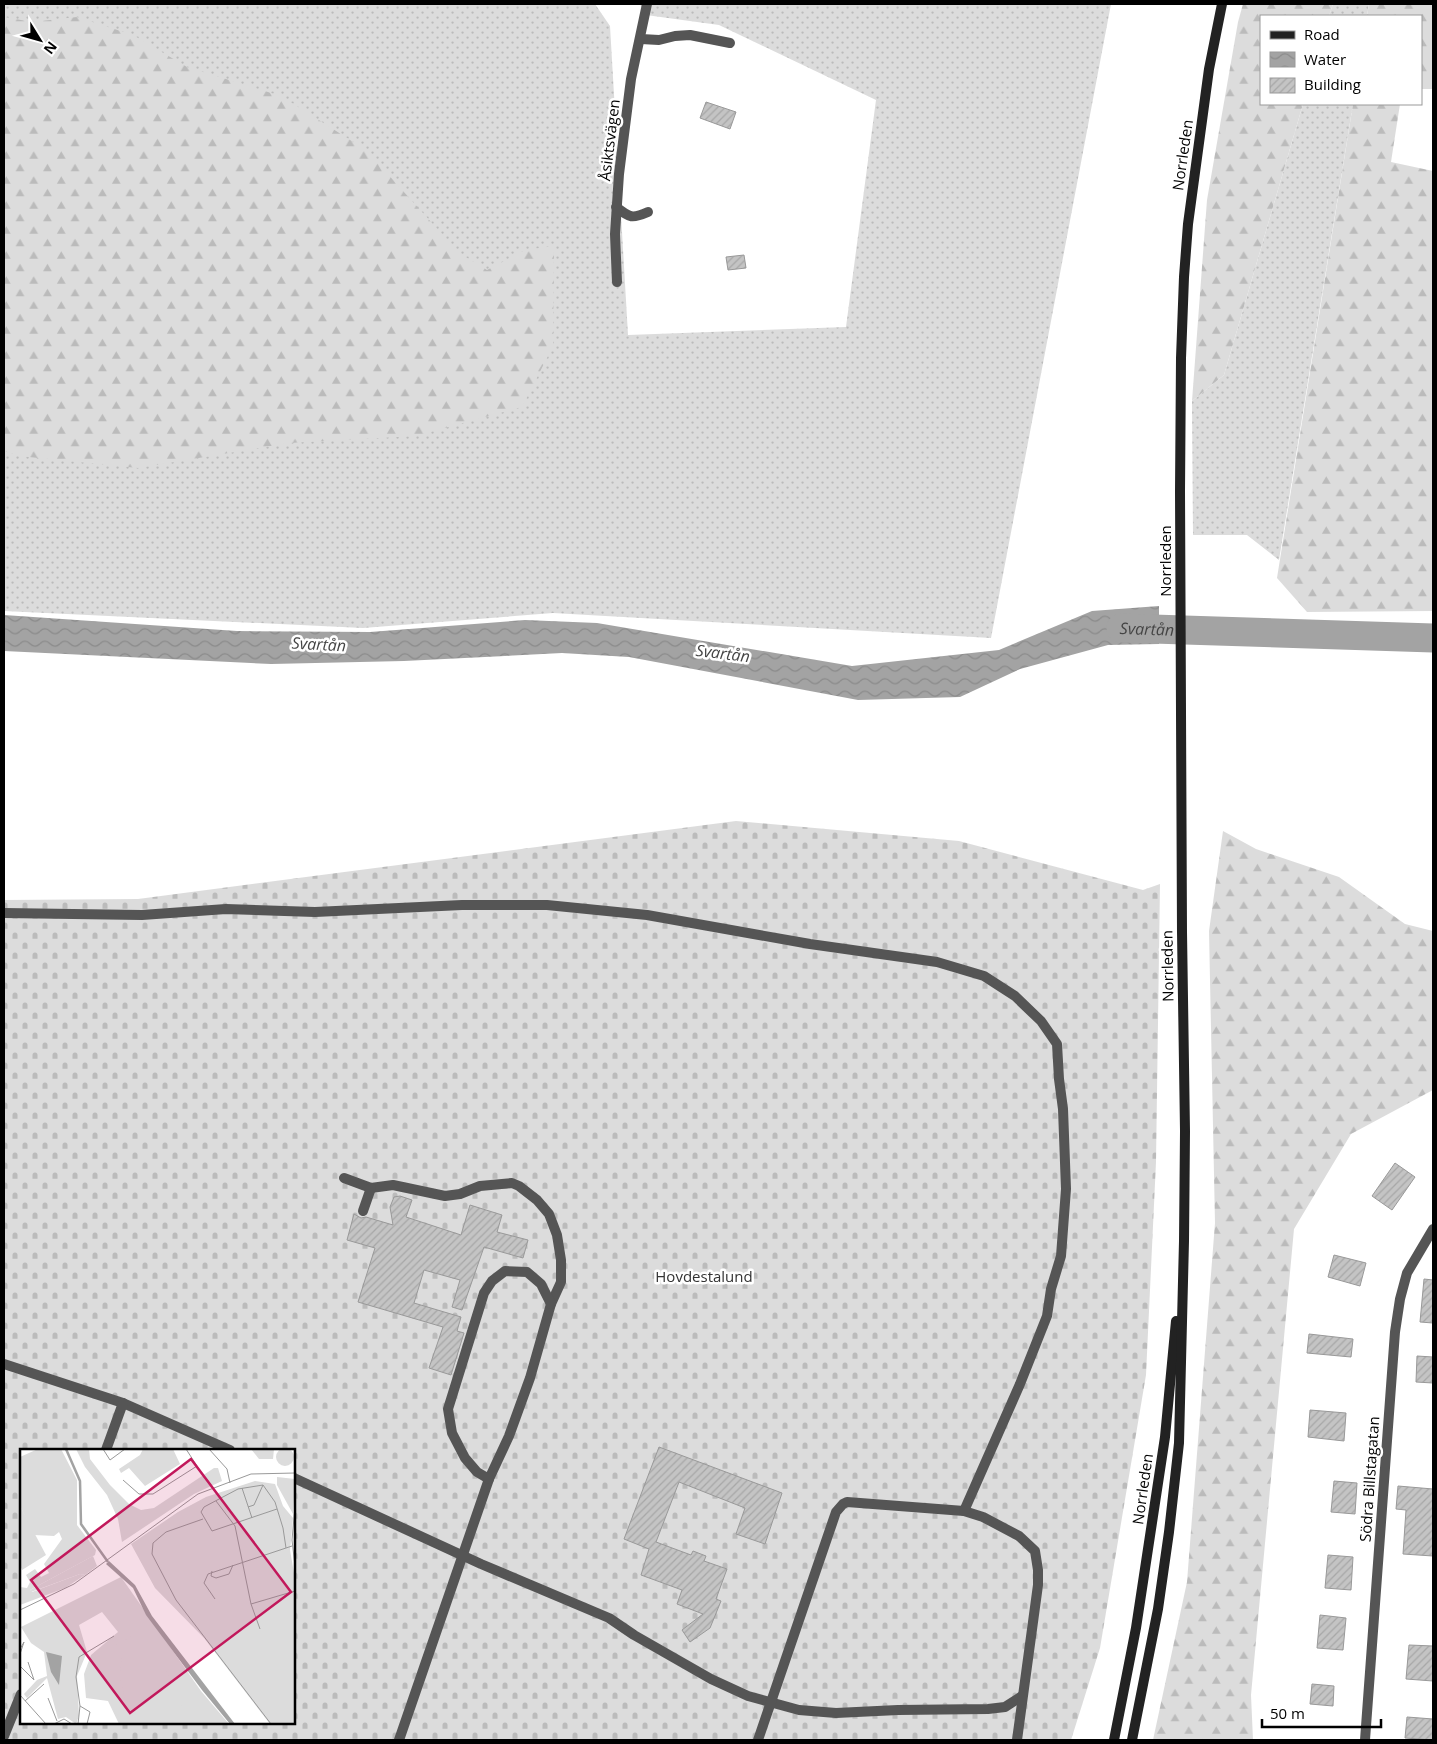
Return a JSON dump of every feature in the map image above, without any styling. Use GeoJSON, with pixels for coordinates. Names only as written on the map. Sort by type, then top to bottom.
{"type":"FeatureCollection","features":[{"type":"Feature","properties":{"kind":"main road","name":"Norrleden"},"geometry":{"type":"LineString","coordinates":[[1132,1740],[1158,1609],[1179,1443],[1185,1131],[1180,406],[1184,277],[1188,224],[1209,69],[1222,4]]}},
{"type":"Feature","properties":{"kind":"main road","name":"Norrleden"},"geometry":{"type":"LineString","coordinates":[[1114,1740],[1136,1628],[1165,1437],[1184,1240]]}},
{"type":"Feature","properties":{"kind":"street","name":"Åsiktsvägen"},"geometry":{"type":"LineString","coordinates":[[617,282],[616,207],[631,79],[647,4]]}},
{"type":"Feature","properties":{"kind":"street"},"geometry":{"type":"LineString","coordinates":[[641,39],[659,40],[690,35],[730,43]]}},
{"type":"Feature","properties":{"kind":"street"},"geometry":{"type":"LineString","coordinates":[[616,207],[627,215],[635,217],[648,212]]}},
{"type":"Feature","properties":{"kind":"street"},"geometry":{"type":"LineString","coordinates":[[4,913],[142,915],[226,909],[315,912],[462,905],[547,906],[647,915],[810,944],[937,962],[984,976],[1015,996],[1041,1021],[1057,1044],[1063,1109],[1066,1188],[1061,1256],[1051,1289],[1047,1316],[1020,1384],[964,1511]]}},
{"type":"Feature","properties":{"kind":"street"},"geometry":{"type":"LineString","coordinates":[[344,1178],[371,1188],[393,1185],[445,1196],[460,1194],[480,1186],[512,1183],[537,1200],[550,1214],[562,1260],[560,1282],[551,1304],[530,1378],[509,1436],[488,1479],[464,1556],[399,1740]]}},
{"type":"Feature","properties":{"kind":"street"},"geometry":{"type":"LineString","coordinates":[[363,1211],[371,1188]]}},
{"type":"Feature","properties":{"kind":"street","name":"Södra Billstagatan"},"geometry":{"type":"LineString","coordinates":[[1365,1740],[1395,1332],[1400,1299],[1407,1273],[1433,1229]]}},
{"type":"Feature","properties":{"kind":"street"},"geometry":{"type":"LineString","coordinates":[[488,1479],[478,1472],[465,1458],[452,1433],[448,1409],[484,1293],[492,1281],[506,1271],[528,1272],[541,1284],[551,1304]]}},
{"type":"Feature","properties":{"kind":"street"},"geometry":{"type":"LineString","coordinates":[[4,1364],[123,1403],[228,1449]]}},
{"type":"Feature","properties":{"kind":"street"},"geometry":{"type":"LineString","coordinates":[[106,1449],[123,1403]]}},
{"type":"Feature","properties":{"kind":"street"},"geometry":{"type":"LineString","coordinates":[[295,1478],[464,1556],[609,1618],[634,1635],[711,1679],[748,1696],[799,1710],[836,1713],[898,1710],[988,1710],[1005,1707],[1022,1696]]}},
{"type":"Feature","properties":{"kind":"street"},"geometry":{"type":"LineString","coordinates":[[758,1740],[836,1512],[847,1502],[964,1511],[984,1517],[1019,1536],[1035,1551],[1038,1585],[1017,1740]]}},
{"type":"Feature","properties":{"kind":"street"},"geometry":{"type":"LineString","coordinates":[[4,1736],[20,1696]]}},
{"type":"Feature","properties":{"kind":"green space"},"geometry":{"type":"Polygon","coordinates":[[[4,4],[595,4],[610,26],[628,335],[846,327],[876,100],[719,25],[646,15],[640,4],[1111,4],[991,638],[553,613],[363,628],[4,611],[4,4]]]}},
{"type":"Feature","properties":{"kind":"green space"},"geometry":{"type":"Polygon","coordinates":[[[1243,4],[1333,4],[1329,15],[1260,15],[1260,105],[1303,105],[1224,375],[1192,401],[1207,200],[1238,22],[1243,4]]]}},
{"type":"Feature","properties":{"kind":"green space"},"geometry":{"type":"Polygon","coordinates":[[[1333,4],[1369,4],[1367,15],[1329,15],[1333,4]]]}},
{"type":"Feature","properties":{"kind":"green space"},"geometry":{"type":"Polygon","coordinates":[[[1369,4],[1433,4],[1433,89],[1422,89],[1422,15],[1367,15],[1369,4]]]}},
{"type":"Feature","properties":{"kind":"green space"},"geometry":{"type":"Polygon","coordinates":[[[4,17],[32,22],[77,17],[133,35],[187,67],[281,96],[366,150],[459,253],[487,270],[525,250],[554,246],[553,346],[522,407],[415,436],[289,443],[138,468],[19,456],[4,451],[4,17]]]}},
{"type":"Feature","properties":{"kind":"green space"},"geometry":{"type":"Polygon","coordinates":[[[1303,105],[1353,105],[1279,560],[1247,535],[1193,535],[1192,401],[1224,375],[1303,105]]]}},
{"type":"Feature","properties":{"kind":"green space"},"geometry":{"type":"Polygon","coordinates":[[[1353,105],[1400,105],[1391,162],[1433,171],[1433,611],[1307,612],[1277,578],[1353,105]]]}},
{"type":"Feature","properties":{"kind":"green space","name":"Hovdestalund"},"geometry":{"type":"Polygon","coordinates":[[[736,821],[959,841],[1143,890],[1160,884],[1156,1162],[1146,1375],[1100,1648],[1071,1740],[4,1740],[4,900],[138,899],[736,821]]]}},
{"type":"Feature","properties":{"kind":"green space"},"geometry":{"type":"Polygon","coordinates":[[[1223,831],[1256,849],[1339,877],[1405,924],[1433,931],[1433,1090],[1351,1134],[1294,1229],[1251,1695],[1253,1740],[1153,1740],[1187,1582],[1215,1223],[1209,931],[1223,831]]]}},
{"type":"Feature","properties":{"kind":"water"},"geometry":{"type":"Polygon","coordinates":[[[1159,606],[1159,644],[1108,645],[1020,669],[960,697],[858,700],[629,657],[562,653],[404,661],[271,664],[4,651],[4,615],[237,631],[370,632],[525,620],[597,623],[852,666],[999,650],[1092,611],[1159,606]]]}},
{"type":"Feature","properties":{"kind":"building"},"geometry":{"type":"Polygon","coordinates":[[[706,102],[736,112],[730,129],[700,118],[706,102]]]}},
{"type":"Feature","properties":{"kind":"building"},"geometry":{"type":"Polygon","coordinates":[[[744,255],[746,268],[728,270],[726,257],[744,255]]]}},
{"type":"Feature","properties":{"kind":"building"},"geometry":{"type":"Polygon","coordinates":[[[1395,1163],[1415,1177],[1392,1210],[1372,1196],[1395,1163]]]}},
{"type":"Feature","properties":{"kind":"building"},"geometry":{"type":"Polygon","coordinates":[[[400,1196],[412,1200],[406,1217],[461,1235],[470,1205],[502,1215],[497,1232],[528,1240],[523,1258],[484,1247],[462,1310],[452,1307],[460,1280],[424,1270],[414,1303],[461,1317],[457,1331],[464,1333],[451,1375],[429,1368],[443,1327],[358,1302],[375,1248],[347,1240],[354,1214],[361,1218],[366,1217],[393,1225],[390,1207],[394,1197],[400,1196]]]}},
{"type":"Feature","properties":{"kind":"building"},"geometry":{"type":"Polygon","coordinates":[[[1334,1255],[1366,1263],[1360,1286],[1328,1277],[1334,1255]]]}},
{"type":"Feature","properties":{"kind":"building"},"geometry":{"type":"Polygon","coordinates":[[[1424,1279],[1433,1280],[1433,1323],[1420,1322],[1424,1279]]]}},
{"type":"Feature","properties":{"kind":"building"},"geometry":{"type":"Polygon","coordinates":[[[1309,1334],[1353,1339],[1351,1357],[1307,1353],[1309,1334]]]}},
{"type":"Feature","properties":{"kind":"building"},"geometry":{"type":"Polygon","coordinates":[[[1417,1356],[1433,1357],[1433,1383],[1416,1382],[1417,1356]]]}},
{"type":"Feature","properties":{"kind":"building"},"geometry":{"type":"Polygon","coordinates":[[[1310,1410],[1346,1413],[1344,1441],[1308,1437],[1310,1410]]]}},
{"type":"Feature","properties":{"kind":"building"},"geometry":{"type":"Polygon","coordinates":[[[659,1447],[782,1493],[765,1544],[736,1534],[745,1508],[679,1482],[656,1542],[691,1555],[693,1551],[706,1556],[704,1561],[727,1569],[716,1599],[721,1601],[710,1628],[690,1642],[682,1630],[703,1614],[677,1604],[682,1590],[641,1575],[649,1549],[624,1539],[659,1447]]]}},
{"type":"Feature","properties":{"kind":"building"},"geometry":{"type":"Polygon","coordinates":[[[1334,1481],[1357,1483],[1355,1514],[1331,1512],[1334,1481]]]}},
{"type":"Feature","properties":{"kind":"building"},"geometry":{"type":"Polygon","coordinates":[[[1398,1486],[1433,1489],[1433,1556],[1403,1554],[1406,1510],[1396,1509],[1398,1486]]]}},
{"type":"Feature","properties":{"kind":"building"},"geometry":{"type":"Polygon","coordinates":[[[1328,1555],[1353,1557],[1351,1590],[1325,1588],[1328,1555]]]}},
{"type":"Feature","properties":{"kind":"building"},"geometry":{"type":"Polygon","coordinates":[[[1320,1615],[1346,1618],[1343,1650],[1317,1648],[1320,1615]]]}},
{"type":"Feature","properties":{"kind":"building"},"geometry":{"type":"Polygon","coordinates":[[[1409,1645],[1433,1646],[1433,1681],[1406,1679],[1409,1645]]]}},
{"type":"Feature","properties":{"kind":"building"},"geometry":{"type":"Polygon","coordinates":[[[1312,1684],[1334,1686],[1333,1706],[1310,1704],[1312,1684]]]}},
{"type":"Feature","properties":{"kind":"building"},"geometry":{"type":"Polygon","coordinates":[[[1407,1717],[1433,1719],[1433,1740],[1405,1738],[1407,1717]]]}},
{"type":"Feature","properties":{"kind":"waterway","name":"Svartån"},"geometry":{"type":"LineString","coordinates":[[1121,628],[1433,638]]}}]}
